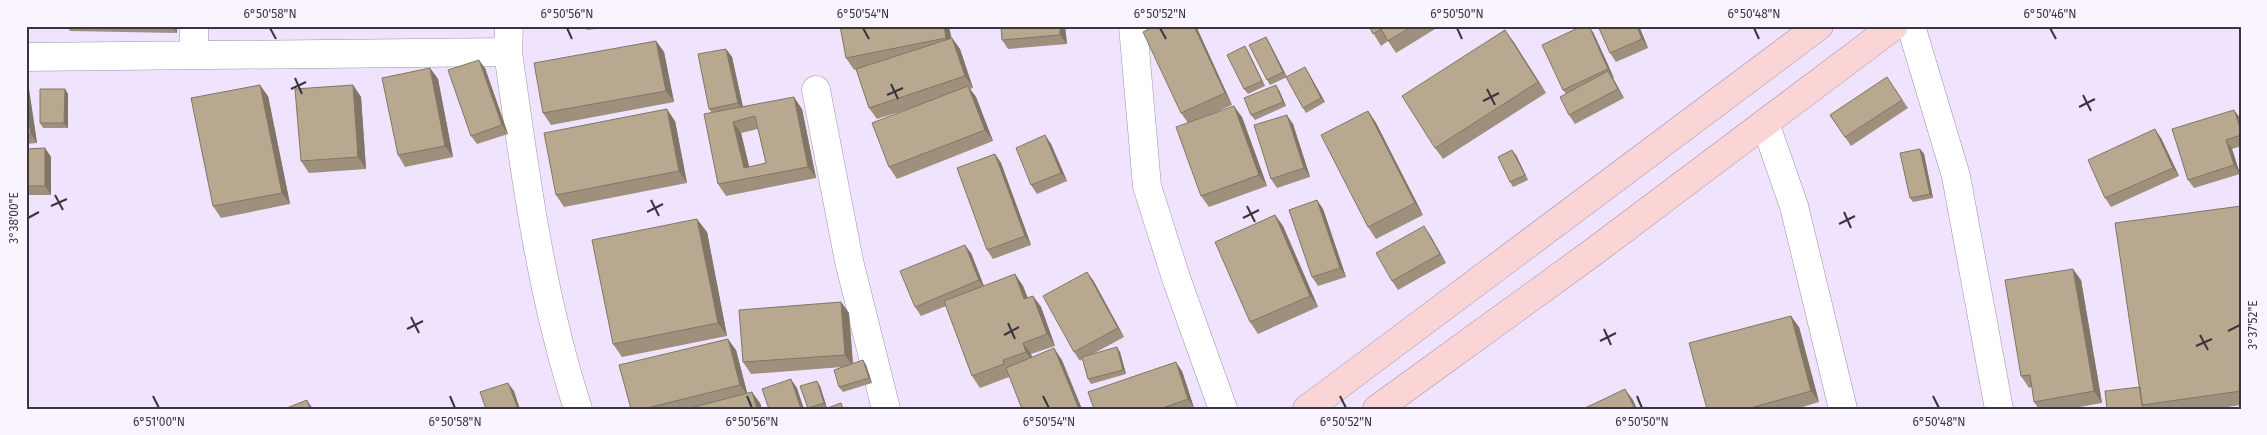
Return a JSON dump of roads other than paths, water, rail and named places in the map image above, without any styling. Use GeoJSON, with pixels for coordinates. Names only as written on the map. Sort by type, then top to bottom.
{"type":"FeatureCollection","features":[{"type":"Feature","properties":{"kind":"main road"},"geometry":{"type":"LineString","coordinates":[[1307,409],[1819,26]]}},
{"type":"Feature","properties":{"kind":"main road"},"geometry":{"type":"LineString","coordinates":[[1377,409],[1592,253],[1894,26]]}},
{"type":"Feature","properties":{"kind":"street"},"geometry":{"type":"LineString","coordinates":[[194,26],[194,54]]}},
{"type":"Feature","properties":{"kind":"street"},"geometry":{"type":"LineString","coordinates":[[1911,26],[1956,176],[1999,409]]}},
{"type":"Feature","properties":{"kind":"street"},"geometry":{"type":"LineString","coordinates":[[1135,27],[1147,186],[1176,278],[1223,409]]}},
{"type":"Feature","properties":{"kind":"street"},"geometry":{"type":"LineString","coordinates":[[26,56],[194,54],[508,39],[531,221],[564,364],[578,409]]}},
{"type":"Feature","properties":{"kind":"street"},"geometry":{"type":"LineString","coordinates":[[816,90],[849,261],[886,409]]}},
{"type":"Feature","properties":{"kind":"street"},"geometry":{"type":"LineString","coordinates":[[1765,123],[1794,206],[1843,409]]}}]}
